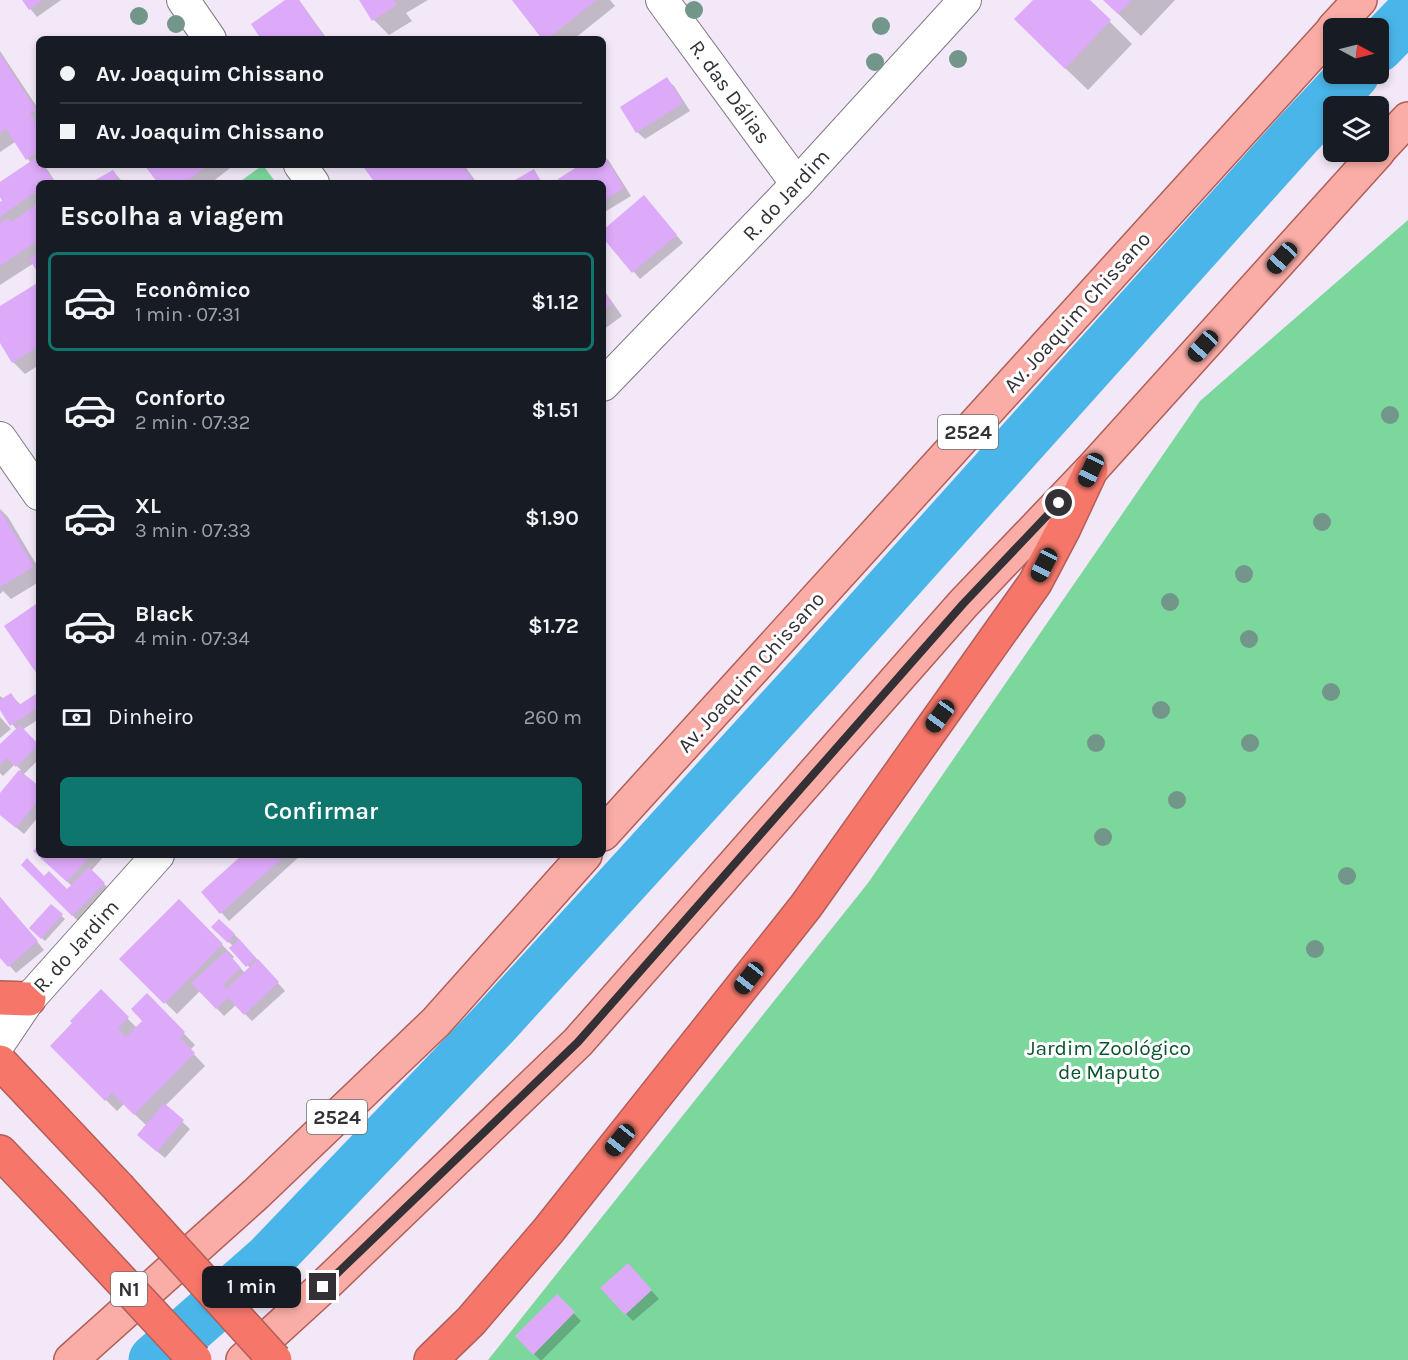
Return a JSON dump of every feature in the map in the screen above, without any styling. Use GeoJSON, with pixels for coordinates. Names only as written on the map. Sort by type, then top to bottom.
{"type":"FeatureCollection","features":[{"type":"Feature","properties":{"kind":"highway"},"geometry":{"type":"LineString","coordinates":[[431,1360],[471,1321],[548,1230],[806,906],[1035,583],[1091,470]]}},
{"type":"Feature","properties":{"kind":"highway"},"geometry":{"type":"LineString","coordinates":[[0,1062],[118,1187],[275,1360]]}},
{"type":"Feature","properties":{"kind":"highway","name":"N1"},"geometry":{"type":"LineString","coordinates":[[0,1152],[195,1360]]}},
{"type":"Feature","properties":{"kind":"highway"},"geometry":{"type":"LineString","coordinates":[[454,1360],[471,1321]]}},
{"type":"Feature","properties":{"kind":"main road","name":"Av. Joaquim Chissano"},"geometry":{"type":"LineString","coordinates":[[1344,18],[1360,0]]}},
{"type":"Feature","properties":{"kind":"main road","name":"Av. Joaquim Chissano"},"geometry":{"type":"LineString","coordinates":[[606,831],[1323,41]]}},
{"type":"Feature","properties":{"kind":"main road"},"geometry":{"type":"LineString","coordinates":[[1389,139],[1408,119]]}},
{"type":"Feature","properties":{"kind":"main road"},"geometry":{"type":"LineString","coordinates":[[243,1360],[323,1287],[578,1042],[963,604],[1091,470],[1368,162]]}},
{"type":"Feature","properties":{"kind":"main road","name":"2524"},"geometry":{"type":"LineString","coordinates":[[71,1360],[256,1194],[436,1022],[582,858]]}},
{"type":"Feature","properties":{"kind":"street"},"geometry":{"type":"LineString","coordinates":[[183,0],[208,36]]}},
{"type":"Feature","properties":{"kind":"street","name":"R. das Dálias"},"geometry":{"type":"LineString","coordinates":[[662,0],[797,184]]}},
{"type":"Feature","properties":{"kind":"street","name":"R. do Jardim"},"geometry":{"type":"LineString","coordinates":[[606,382],[797,184],[965,0]]}},
{"type":"Feature","properties":{"kind":"street"},"geometry":{"type":"LineString","coordinates":[[0,438],[36,490]]}},
{"type":"Feature","properties":{"kind":"street","name":"R. do Jardim"},"geometry":{"type":"LineString","coordinates":[[0,1042],[15,999],[155,858]]}},
{"type":"Feature","properties":{"kind":"green space"},"geometry":{"type":"Polygon","coordinates":[[[259,168],[265,168],[274,180],[242,180],[259,168]]]}},
{"type":"Feature","properties":{"kind":"green space","name":"Jardim Zoológico de Maputo"},"geometry":{"type":"Polygon","coordinates":[[[1408,220],[1408,1360],[488,1360],[868,883],[1200,401],[1408,220]]]}},
{"type":"Feature","properties":{"kind":"building"},"geometry":{"type":"Polygon","coordinates":[[[22,0],[43,0],[29,10],[22,0]]]}},
{"type":"Feature","properties":{"kind":"building"},"geometry":{"type":"Polygon","coordinates":[[[285,0],[299,0],[323,35],[259,36],[251,24],[285,0]]]}},
{"type":"Feature","properties":{"kind":"building"},"geometry":{"type":"Polygon","coordinates":[[[359,0],[394,0],[397,5],[372,21],[359,0]]]}},
{"type":"Feature","properties":{"kind":"building"},"geometry":{"type":"Polygon","coordinates":[[[512,0],[597,0],[551,36],[540,36],[512,0]]]}},
{"type":"Feature","properties":{"kind":"building"},"geometry":{"type":"Polygon","coordinates":[[[1033,0],[1090,0],[1111,20],[1065,69],[1014,19],[1033,0]]]}},
{"type":"Feature","properties":{"kind":"building"},"geometry":{"type":"Polygon","coordinates":[[[1103,0],[1132,0],[1118,14],[1103,0]]]}},
{"type":"Feature","properties":{"kind":"building"},"geometry":{"type":"Polygon","coordinates":[[[0,54],[36,110],[30,113],[36,122],[36,153],[26,160],[6,129],[0,133],[0,54]]]}},
{"type":"Feature","properties":{"kind":"building"},"geometry":{"type":"Polygon","coordinates":[[[667,77],[683,103],[636,133],[620,107],[667,77]]]}},
{"type":"Feature","properties":{"kind":"building"},"geometry":{"type":"Polygon","coordinates":[[[36,158],[36,168],[45,168],[53,180],[36,180],[36,196],[34,193],[0,217],[0,202],[2,201],[0,182],[36,158]]]}},
{"type":"Feature","properties":{"kind":"building"},"geometry":{"type":"Polygon","coordinates":[[[606,159],[624,188],[606,199],[606,180],[558,179],[575,168],[606,168],[606,159]]]}},
{"type":"Feature","properties":{"kind":"building"},"geometry":{"type":"Polygon","coordinates":[[[146,168],[204,168],[189,180],[156,180],[146,168]]]}},
{"type":"Feature","properties":{"kind":"building"},"geometry":{"type":"Polygon","coordinates":[[[364,168],[464,168],[473,180],[373,180],[364,168]]]}},
{"type":"Feature","properties":{"kind":"building"},"geometry":{"type":"Polygon","coordinates":[[[534,169],[540,180],[515,180],[534,169]]]}},
{"type":"Feature","properties":{"kind":"building"},"geometry":{"type":"Polygon","coordinates":[[[113,170],[118,177],[114,180],[95,180],[113,170]]]}},
{"type":"Feature","properties":{"kind":"building"},"geometry":{"type":"Polygon","coordinates":[[[644,195],[677,235],[632,273],[606,242],[606,227],[644,195]]]}},
{"type":"Feature","properties":{"kind":"building"},"geometry":{"type":"Polygon","coordinates":[[[36,205],[36,242],[0,266],[0,223],[8,218],[11,222],[36,205]]]}},
{"type":"Feature","properties":{"kind":"building"},"geometry":{"type":"Polygon","coordinates":[[[36,254],[36,270],[29,258],[36,254]]]}},
{"type":"Feature","properties":{"kind":"building"},"geometry":{"type":"Polygon","coordinates":[[[36,284],[36,348],[12,363],[0,343],[0,306],[36,284]]]}},
{"type":"Feature","properties":{"kind":"building"},"geometry":{"type":"Polygon","coordinates":[[[606,296],[612,304],[606,308],[606,296]]]}},
{"type":"Feature","properties":{"kind":"building"},"geometry":{"type":"Polygon","coordinates":[[[0,510],[34,567],[0,587],[0,510]]]}},
{"type":"Feature","properties":{"kind":"building"},"geometry":{"type":"Polygon","coordinates":[[[36,604],[36,673],[4,626],[36,604]]]}},
{"type":"Feature","properties":{"kind":"building"},"geometry":{"type":"Polygon","coordinates":[[[11,693],[19,705],[36,694],[36,709],[10,726],[0,710],[0,700],[11,693]]]}},
{"type":"Feature","properties":{"kind":"building"},"geometry":{"type":"Polygon","coordinates":[[[20,725],[36,742],[36,748],[16,767],[7,758],[0,765],[0,744],[20,725]]]}},
{"type":"Feature","properties":{"kind":"building"},"geometry":{"type":"Polygon","coordinates":[[[19,770],[36,784],[36,804],[16,828],[0,815],[0,793],[19,770]]]}},
{"type":"Feature","properties":{"kind":"building"},"geometry":{"type":"Polygon","coordinates":[[[27,858],[44,876],[49,871],[67,889],[89,867],[105,883],[72,916],[21,865],[27,858]]]}},
{"type":"Feature","properties":{"kind":"building"},"geometry":{"type":"Polygon","coordinates":[[[41,858],[88,858],[67,882],[41,858]]]}},
{"type":"Feature","properties":{"kind":"building"},"geometry":{"type":"Polygon","coordinates":[[[239,858],[283,858],[220,914],[201,892],[239,858]]]}},
{"type":"Feature","properties":{"kind":"building"},"geometry":{"type":"Polygon","coordinates":[[[0,897],[38,941],[8,967],[0,958],[0,897]]]}},
{"type":"Feature","properties":{"kind":"building"},"geometry":{"type":"Polygon","coordinates":[[[179,899],[223,944],[164,1004],[119,959],[179,899]]]}},
{"type":"Feature","properties":{"kind":"building"},"geometry":{"type":"Polygon","coordinates":[[[51,904],[63,914],[41,939],[29,928],[51,904]]]}},
{"type":"Feature","properties":{"kind":"building"},"geometry":{"type":"Polygon","coordinates":[[[219,919],[235,934],[228,943],[211,927],[219,919]]]}},
{"type":"Feature","properties":{"kind":"building"},"geometry":{"type":"Polygon","coordinates":[[[239,939],[256,958],[246,967],[229,948],[239,939]]]}},
{"type":"Feature","properties":{"kind":"building"},"geometry":{"type":"Polygon","coordinates":[[[226,951],[241,968],[223,985],[226,989],[258,959],[279,982],[244,1015],[228,998],[216,1009],[191,983],[226,951]]]}},
{"type":"Feature","properties":{"kind":"building"},"geometry":{"type":"Polygon","coordinates":[[[101,989],[129,1017],[118,1029],[126,1037],[142,1021],[131,1009],[147,993],[185,1032],[180,1038],[195,1053],[134,1115],[112,1093],[105,1101],[50,1046],[101,989]]]}},
{"type":"Feature","properties":{"kind":"building"},"geometry":{"type":"Polygon","coordinates":[[[164,1103],[184,1120],[157,1152],[137,1135],[164,1103]]]}},
{"type":"Feature","properties":{"kind":"building"},"geometry":{"type":"Polygon","coordinates":[[[628,1263],[652,1290],[625,1315],[600,1288],[628,1263]]]}},
{"type":"Feature","properties":{"kind":"building"},"geometry":{"type":"Polygon","coordinates":[[[557,1294],[575,1312],[533,1355],[515,1336],[557,1294]]]}},
{"type":"Feature","properties":{"kind":"waterway"},"geometry":{"type":"LineString","coordinates":[[1389,36],[1408,16]]}},
{"type":"Feature","properties":{"kind":"waterway"},"geometry":{"type":"LineString","coordinates":[[154,1360],[269,1259],[494,1024],[815,672],[1345,84]]}},
{"type":"Feature","properties":{"kind":"route"},"geometry":{"type":"LineString","coordinates":[[323,1287],[578,1042],[963,604],[1059,503]]}}]}
